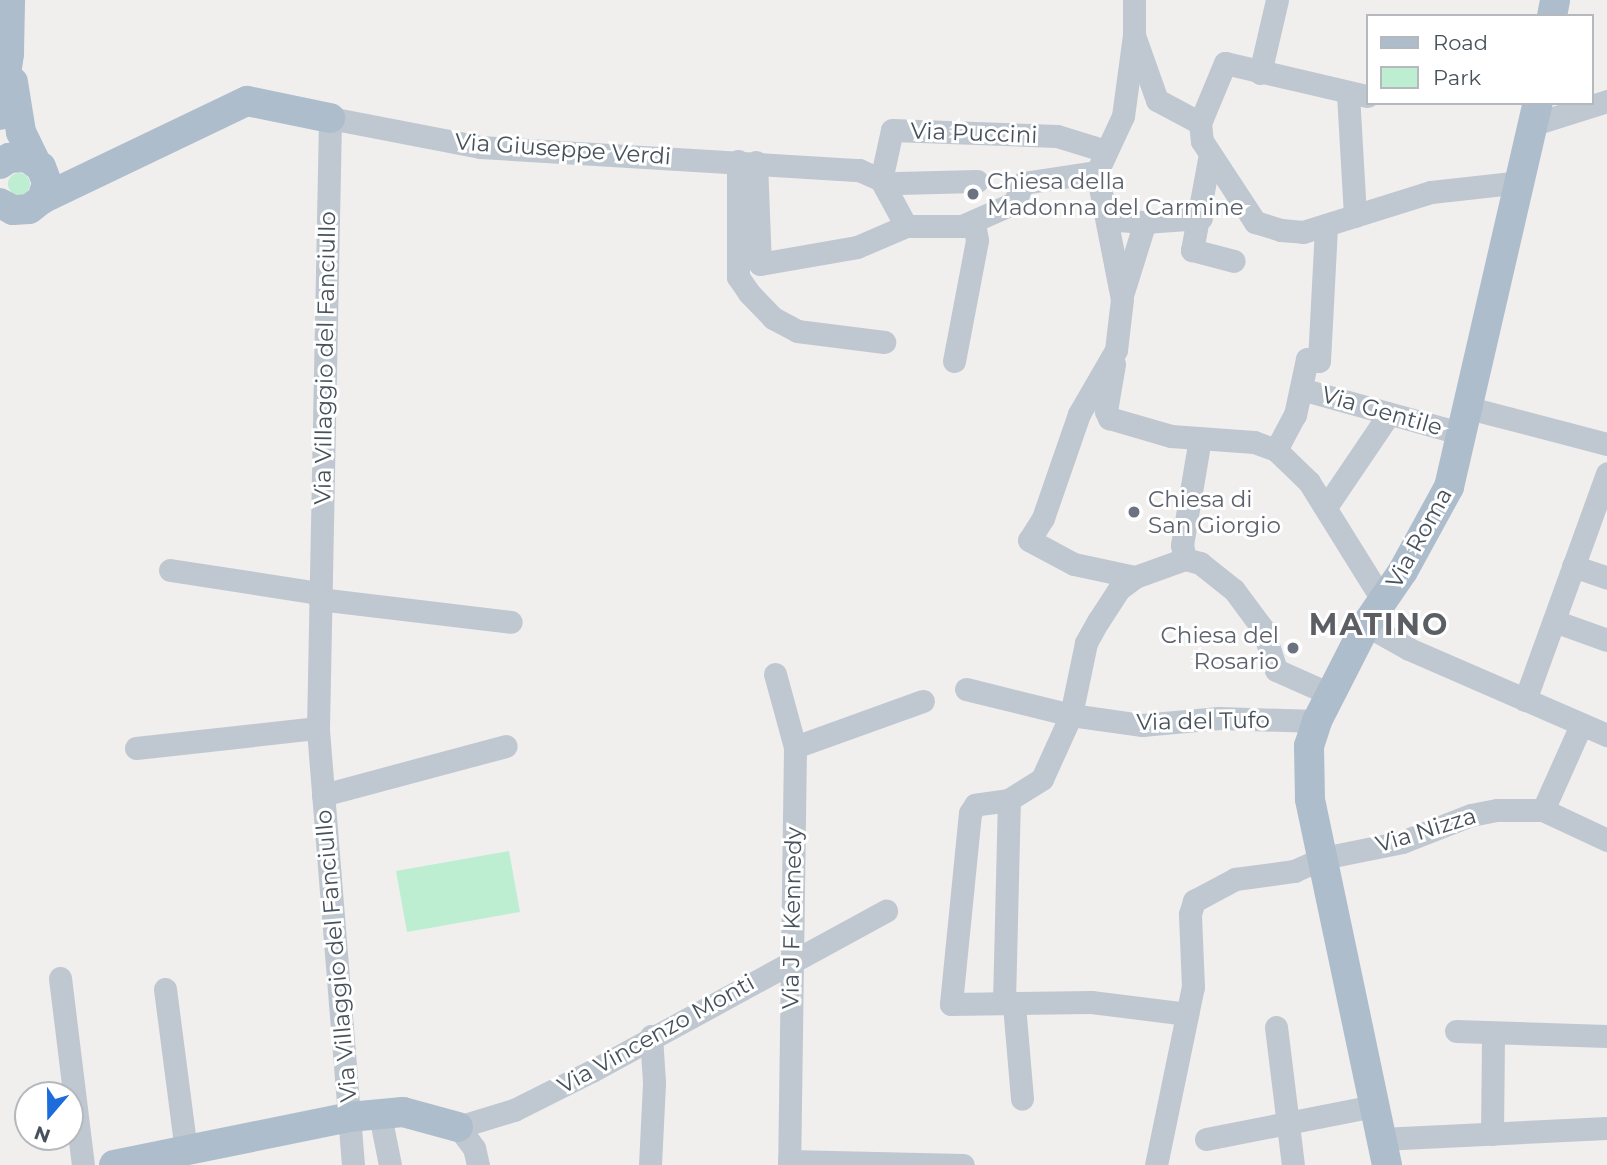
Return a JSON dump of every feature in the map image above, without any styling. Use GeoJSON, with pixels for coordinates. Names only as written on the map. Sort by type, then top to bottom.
{"type":"FeatureCollection","features":[{"type":"Feature","properties":{"kind":"main road"},"geometry":{"type":"LineString","coordinates":[[0,115],[9,54],[10,0]]}},
{"type":"Feature","properties":{"kind":"main road"},"geometry":{"type":"LineString","coordinates":[[9,54],[22,132],[47,183],[16,209]]}},
{"type":"Feature","properties":{"kind":"main road","name":"Via Giuseppe Verdi"},"geometry":{"type":"LineString","coordinates":[[16,209],[247,100],[330,118]]}},
{"type":"Feature","properties":{"kind":"main road","name":"Via Roma"},"geometry":{"type":"LineString","coordinates":[[1384,1152],[1310,799],[1309,746],[1317,720],[1366,625],[1383,601],[1449,487],[1536,114]]}},
{"type":"Feature","properties":{"kind":"main road","name":"Via Giuseppe Verdi"},"geometry":{"type":"LineString","coordinates":[[0,164],[17,156],[72,175],[94,172]]}},
{"type":"Feature","properties":{"kind":"main road"},"geometry":{"type":"LineString","coordinates":[[114,1165],[349,1117],[404,1112],[469,1151]]}},
{"type":"Feature","properties":{"kind":"street"},"geometry":{"type":"LineString","coordinates":[[1122,299],[1097,172],[1123,116],[1134,35],[1134,0]]}},
{"type":"Feature","properties":{"kind":"street"},"geometry":{"type":"LineString","coordinates":[[1260,73],[1276,6]]}},
{"type":"Feature","properties":{"kind":"street"},"geometry":{"type":"LineString","coordinates":[[1134,35],[1157,100],[1200,123]]}},
{"type":"Feature","properties":{"kind":"street"},"geometry":{"type":"LineString","coordinates":[[1356,216],[1358,95],[1225,63],[1200,123],[1202,141],[1255,222],[1303,232],[1326,226],[1431,192],[1521,182]]}},
{"type":"Feature","properties":{"kind":"street"},"geometry":{"type":"LineString","coordinates":[[1536,114],[1585,105]]}},
{"type":"Feature","properties":{"kind":"street","name":"Via Giuseppe Verdi"},"geometry":{"type":"LineString","coordinates":[[330,118],[480,147],[859,170],[889,181],[977,181]]}},
{"type":"Feature","properties":{"kind":"street","name":"Via Villaggio del Fanciullo"},"geometry":{"type":"LineString","coordinates":[[330,118],[318,728],[353,1165]]}},
{"type":"Feature","properties":{"kind":"street","name":"Via Puccini"},"geometry":{"type":"LineString","coordinates":[[889,181],[892,131],[1057,136],[1106,151]]}},
{"type":"Feature","properties":{"kind":"street"},"geometry":{"type":"LineString","coordinates":[[1210,154],[1201,218],[1192,250],[1234,261]]}},
{"type":"Feature","properties":{"kind":"street"},"geometry":{"type":"LineString","coordinates":[[747,162],[760,264],[857,247],[906,226],[974,223],[1014,203],[1023,183],[1097,172]]}},
{"type":"Feature","properties":{"kind":"street"},"geometry":{"type":"LineString","coordinates":[[747,162],[738,277],[749,293],[773,318],[797,331],[884,342]]}},
{"type":"Feature","properties":{"kind":"street"},"geometry":{"type":"LineString","coordinates":[[889,181],[906,226]]}},
{"type":"Feature","properties":{"kind":"street"},"geometry":{"type":"LineString","coordinates":[[1108,219],[1145,222],[1201,218]]}},
{"type":"Feature","properties":{"kind":"street"},"geometry":{"type":"LineString","coordinates":[[1145,222],[1122,299],[1106,411],[1109,418],[1171,436],[1254,442],[1276,450],[1309,482],[1383,601]]}},
{"type":"Feature","properties":{"kind":"street"},"geometry":{"type":"LineString","coordinates":[[954,361],[977,240],[974,223]]}},
{"type":"Feature","properties":{"kind":"street"},"geometry":{"type":"LineString","coordinates":[[1276,450],[1295,415],[1307,359],[1320,361],[1326,226]]}},
{"type":"Feature","properties":{"kind":"street"},"geometry":{"type":"LineString","coordinates":[[1116,350],[1079,414],[1042,518],[1029,540],[1074,564],[1135,577]]}},
{"type":"Feature","properties":{"kind":"street","name":"Via Gentile"},"geometry":{"type":"LineString","coordinates":[[1301,388],[1389,414],[1466,421],[1607,444]]}},
{"type":"Feature","properties":{"kind":"street"},"geometry":{"type":"LineString","coordinates":[[1326,507],[1389,414]]}},
{"type":"Feature","properties":{"kind":"street"},"geometry":{"type":"LineString","coordinates":[[1185,559],[1182,545],[1200,439]]}},
{"type":"Feature","properties":{"kind":"street"},"geometry":{"type":"LineString","coordinates":[[1525,700],[1607,473]]}},
{"type":"Feature","properties":{"kind":"street"},"geometry":{"type":"LineString","coordinates":[[1156,1165],[1187,1014],[1091,1002],[951,1004],[970,813],[975,805],[1009,800],[1042,779],[1072,715],[1086,643],[1119,589],[1135,577],[1185,559],[1200,563],[1234,590],[1263,629],[1276,670],[1331,694]]}},
{"type":"Feature","properties":{"kind":"street"},"geometry":{"type":"LineString","coordinates":[[1573,566],[1607,578]]}},
{"type":"Feature","properties":{"kind":"street"},"geometry":{"type":"LineString","coordinates":[[170,570],[319,596],[510,622]]}},
{"type":"Feature","properties":{"kind":"street"},"geometry":{"type":"LineString","coordinates":[[1554,621],[1607,640]]}},
{"type":"Feature","properties":{"kind":"street"},"geometry":{"type":"LineString","coordinates":[[1366,625],[1409,649],[1607,735]]}},
{"type":"Feature","properties":{"kind":"street","name":"Via J F Kennedy"},"geometry":{"type":"LineString","coordinates":[[775,674],[795,747],[789,1163]]}},
{"type":"Feature","properties":{"kind":"street","name":"Via del Tufo"},"geometry":{"type":"LineString","coordinates":[[966,689],[1072,715],[1142,725],[1219,718],[1317,720]]}},
{"type":"Feature","properties":{"kind":"street"},"geometry":{"type":"LineString","coordinates":[[795,747],[923,701]]}},
{"type":"Feature","properties":{"kind":"street"},"geometry":{"type":"LineString","coordinates":[[1543,810],[1581,725]]}},
{"type":"Feature","properties":{"kind":"street"},"geometry":{"type":"LineString","coordinates":[[136,748],[318,728]]}},
{"type":"Feature","properties":{"kind":"street","name":"Via Villaggio del Fanciullo"},"geometry":{"type":"LineString","coordinates":[[323,795],[506,746]]}},
{"type":"Feature","properties":{"kind":"street"},"geometry":{"type":"LineString","coordinates":[[1009,800],[1009,1003],[1022,1099]]}},
{"type":"Feature","properties":{"kind":"street","name":"Via Nizza"},"geometry":{"type":"LineString","coordinates":[[1187,1014],[1195,961],[1190,914],[1194,901],[1235,879],[1294,871],[1323,858],[1402,842],[1471,815],[1497,810],[1543,810],[1607,840]]}},
{"type":"Feature","properties":{"kind":"street","name":"Via Vincenzo Monti"},"geometry":{"type":"LineString","coordinates":[[469,1151],[514,1110],[886,911]]}},
{"type":"Feature","properties":{"kind":"street"},"geometry":{"type":"LineString","coordinates":[[60,978],[83,1165]]}},
{"type":"Feature","properties":{"kind":"street"},"geometry":{"type":"LineString","coordinates":[[165,989],[186,1150]]}},
{"type":"Feature","properties":{"kind":"street"},"geometry":{"type":"LineString","coordinates":[[1276,1027],[1293,1165]]}},
{"type":"Feature","properties":{"kind":"street"},"geometry":{"type":"LineString","coordinates":[[1456,1031],[1607,1036]]}},
{"type":"Feature","properties":{"kind":"street"},"geometry":{"type":"LineString","coordinates":[[1492,1134],[1493,1033]]}},
{"type":"Feature","properties":{"kind":"street"},"geometry":{"type":"LineString","coordinates":[[650,1165],[654,1082],[651,1036]]}},
{"type":"Feature","properties":{"kind":"street"},"geometry":{"type":"LineString","coordinates":[[1206,1139],[1374,1106]]}},
{"type":"Feature","properties":{"kind":"street"},"geometry":{"type":"LineString","coordinates":[[380,1115],[390,1165]]}},
{"type":"Feature","properties":{"kind":"street"},"geometry":{"type":"LineString","coordinates":[[1384,1152],[1492,1134],[1607,1128]]}},
{"type":"Feature","properties":{"kind":"street"},"geometry":{"type":"LineString","coordinates":[[789,1163],[963,1165]]}},
{"type":"Feature","properties":{"kind":"green space"},"geometry":{"type":"Polygon","coordinates":[[[19,173],[27,176],[30,184],[27,192],[19,195],[11,192],[8,184],[11,176],[19,173]]]}},
{"type":"Feature","properties":{"kind":"green space"},"geometry":{"type":"Polygon","coordinates":[[[509,851],[520,912],[407,932],[396,871],[509,851]]]}},
{"type":"Feature","properties":{"kind":"place","name":"Chiesa della Madonna del Carmine"},"geometry":{"type":"Point","coordinates":[973,194]}},
{"type":"Feature","properties":{"kind":"place","name":"Chiesa di San Giorgio"},"geometry":{"type":"Point","coordinates":[1134,512]}},
{"type":"Feature","properties":{"kind":"place","name":"Chiesa del Rosario"},"geometry":{"type":"Point","coordinates":[1293,648]}},
{"type":"Feature","properties":{"kind":"district","name":"MATINO"},"geometry":{"type":"Point","coordinates":[1379,625]}}]}
